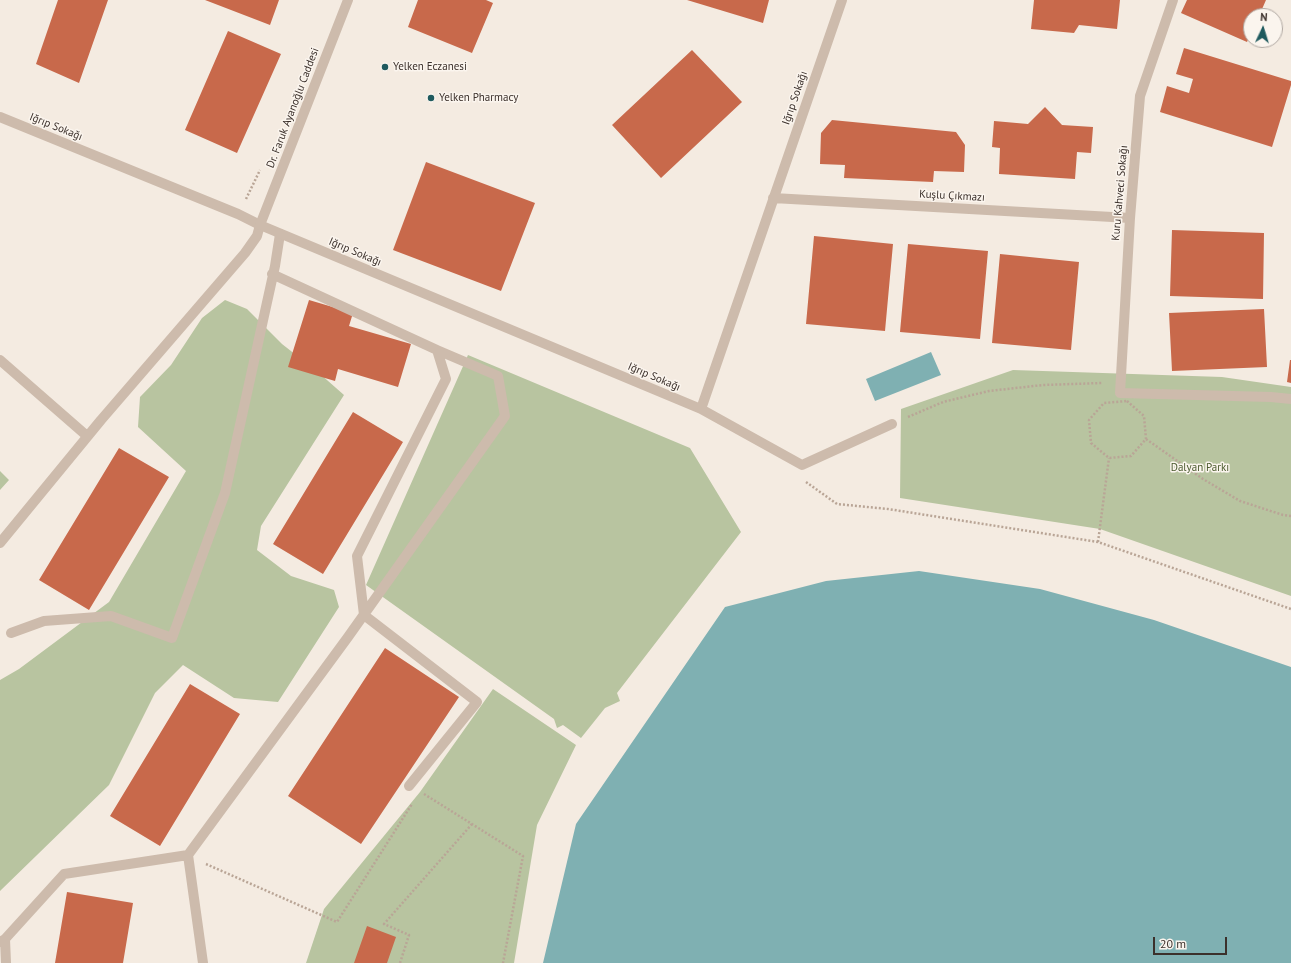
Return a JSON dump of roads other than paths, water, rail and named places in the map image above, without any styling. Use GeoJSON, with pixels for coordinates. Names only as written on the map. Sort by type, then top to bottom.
{"type":"FeatureCollection","features":[{"type":"Feature","properties":{"kind":"street","name":"Dr. Faruk Ayanoğlu Caddesi"},"geometry":{"type":"LineString","coordinates":[[0,543],[87,436],[245,253],[257,236],[348,0]]}},
{"type":"Feature","properties":{"kind":"street","name":"Iğrıp Sokağı"},"geometry":{"type":"LineString","coordinates":[[701,409],[842,0]]}},
{"type":"Feature","properties":{"kind":"street","name":"Kuru Kahveci Sokağı"},"geometry":{"type":"LineString","coordinates":[[1173,0],[1140,96],[1130,218],[1120,393],[1271,396],[1291,399]]}},
{"type":"Feature","properties":{"kind":"street","name":"Iğrıp Sokağı"},"geometry":{"type":"LineString","coordinates":[[0,117],[238,214],[280,234],[701,409],[802,465],[892,424]]}},
{"type":"Feature","properties":{"kind":"street","name":"Kuşlu Çıkmazı"},"geometry":{"type":"LineString","coordinates":[[773,198],[1130,218]]}},
{"type":"Feature","properties":{"kind":"street"},"geometry":{"type":"LineString","coordinates":[[11,633],[44,621],[111,616],[172,638],[225,493],[280,234]]}},
{"type":"Feature","properties":{"kind":"street"},"geometry":{"type":"LineString","coordinates":[[203,963],[188,856],[364,615],[505,416],[498,376],[437,350],[272,274]]}},
{"type":"Feature","properties":{"kind":"street"},"geometry":{"type":"LineString","coordinates":[[410,786],[477,702],[364,615],[357,556],[446,379],[437,350]]}},
{"type":"Feature","properties":{"kind":"street"},"geometry":{"type":"LineString","coordinates":[[0,360],[87,436]]}},
{"type":"Feature","properties":{"kind":"street"},"geometry":{"type":"LineString","coordinates":[[6,963],[3,941],[64,874],[188,856]]}},
{"type":"Feature","properties":{"kind":"water"},"geometry":{"type":"Polygon","coordinates":[[[931,352],[941,375],[875,401],[866,379],[931,352]]]}},
{"type":"Feature","properties":{"kind":"water"},"geometry":{"type":"Polygon","coordinates":[[[919,571],[1040,589],[1154,620],[1291,667],[1291,963],[543,963],[576,824],[725,607],[826,581],[919,571]]]}},
{"type":"Feature","properties":{"kind":"place","name":"Yelken Eczanesi"},"geometry":{"type":"Point","coordinates":[385,67]}},
{"type":"Feature","properties":{"kind":"place","name":"Yelken Pharmacy"},"geometry":{"type":"Point","coordinates":[431,98]}},
{"type":"Feature","properties":{"kind":"park label","name":"Dalyan Parkı"},"geometry":{"type":"Point","coordinates":[1200,468]}}]}
